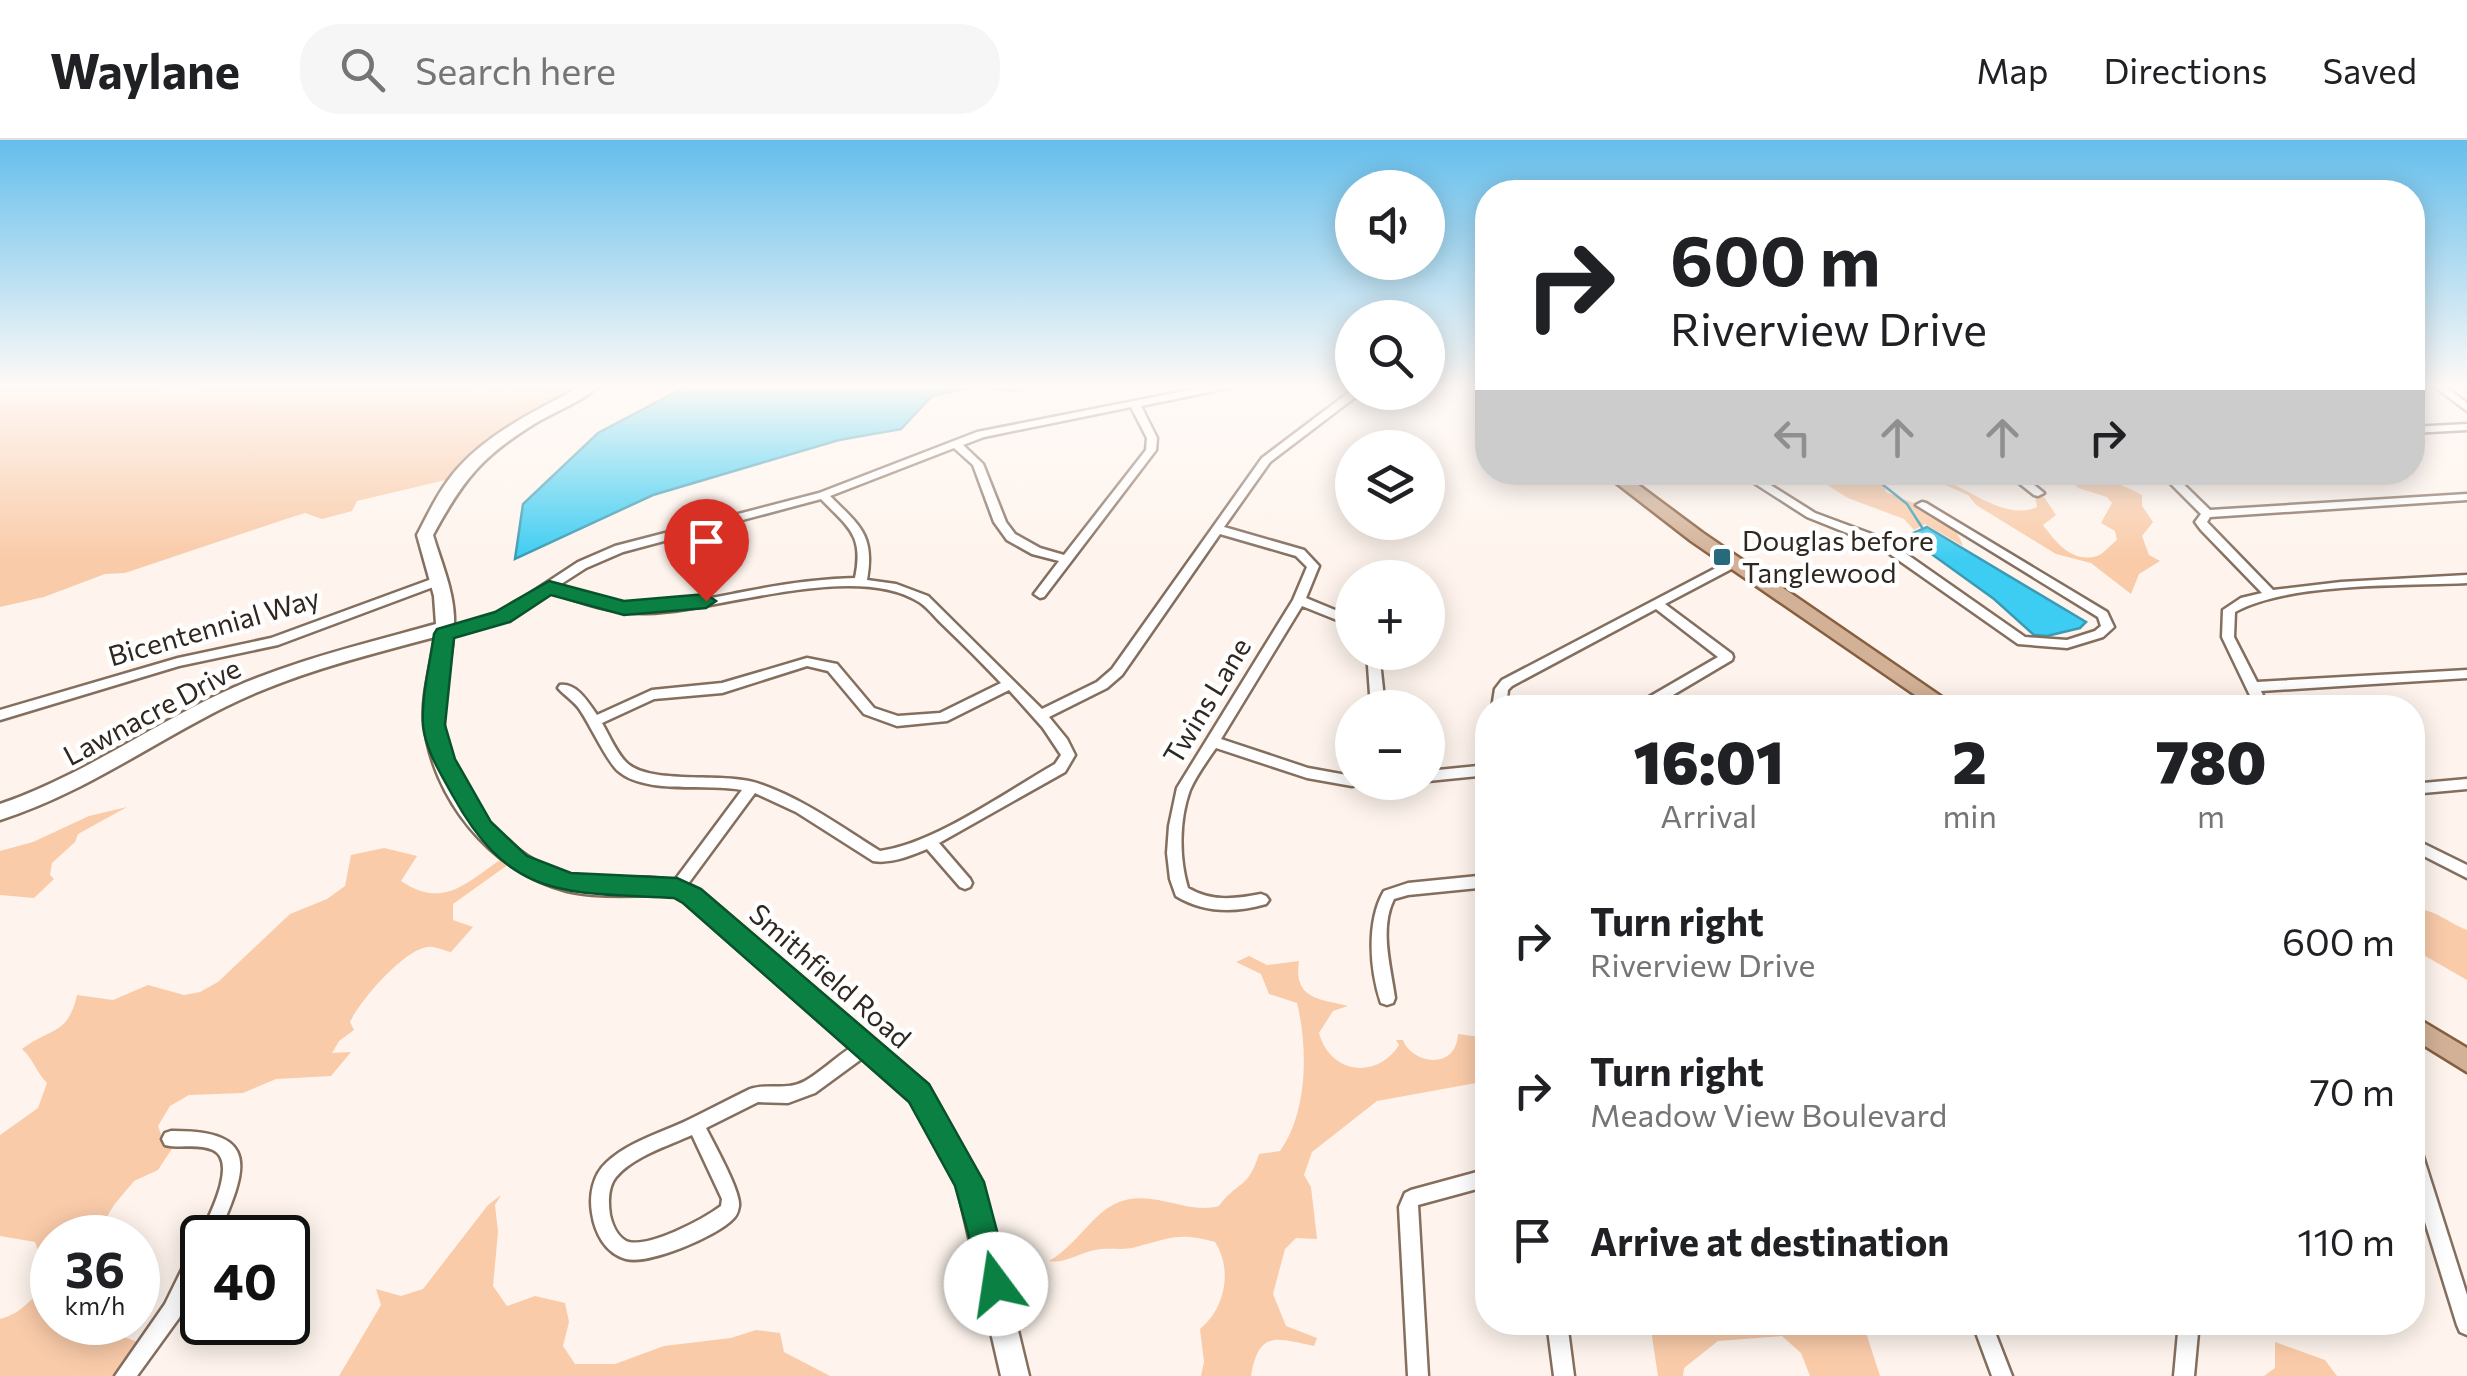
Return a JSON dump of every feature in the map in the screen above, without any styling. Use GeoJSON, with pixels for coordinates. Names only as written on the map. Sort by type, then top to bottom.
{"type":"FeatureCollection","features":[{"type":"Feature","properties":{"kind":"main road"},"geometry":{"type":"LineString","coordinates":[[1628,485],[1930,695]]}},
{"type":"Feature","properties":{"kind":"main road"},"geometry":{"type":"LineString","coordinates":[[2425,1034],[2467,1061]]}},
{"type":"Feature","properties":{"kind":"street"},"geometry":{"type":"LineString","coordinates":[[501,443],[453,484],[425,535],[440,580],[445,631],[434,725],[444,759],[494,842],[518,863],[570,883],[677,888],[752,787]]}},
{"type":"Feature","properties":{"kind":"street"},"geometry":{"type":"LineString","coordinates":[[445,631],[503,617],[582,565],[619,549],[823,495],[954,443],[978,464],[1000,522],[1011,537],[1065,560]]}},
{"type":"Feature","properties":{"kind":"street"},"geometry":{"type":"LineString","coordinates":[[1040,594],[1150,450],[1151,443]]}},
{"type":"Feature","properties":{"kind":"street"},"geometry":{"type":"LineString","coordinates":[[1040,716],[1102,685],[1117,672],[1266,460],[1289,443]]}},
{"type":"Feature","properties":{"kind":"street"},"geometry":{"type":"LineString","coordinates":[[1763,485],[1811,515],[1881,542],[2022,641],[2067,644],[2093,637],[2108,627],[2104,614],[1922,504]]}},
{"type":"Feature","properties":{"kind":"street"},"geometry":{"type":"LineString","coordinates":[[2028,485],[2038,492]]}},
{"type":"Feature","properties":{"kind":"street"},"geometry":{"type":"LineString","coordinates":[[2177,485],[2207,514],[2467,498]]}},
{"type":"Feature","properties":{"kind":"street"},"geometry":{"type":"LineString","coordinates":[[823,495],[857,529],[866,544],[860,582]]}},
{"type":"Feature","properties":{"kind":"street"},"geometry":{"type":"LineString","coordinates":[[2207,514],[2201,522],[2269,594]]}},
{"type":"Feature","properties":{"kind":"street","name":"Twins Lane"},"geometry":{"type":"LineString","coordinates":[[1217,529],[1300,553],[1309,559],[1312,574],[1210,741],[1184,788],[1177,810],[1176,864],[1181,892],[1189,898],[1231,907],[1262,900]]}},
{"type":"Feature","properties":{"kind":"street"},"geometry":{"type":"LineString","coordinates":[[1501,695],[1507,682],[1735,562]]}},
{"type":"Feature","properties":{"kind":"street"},"geometry":{"type":"LineString","coordinates":[[2256,695],[2228,638],[2229,610],[2245,598],[2467,579]]}},
{"type":"Feature","properties":{"kind":"street","name":"Bicentennial Way"},"geometry":{"type":"LineString","coordinates":[[0,716],[178,662],[274,642],[440,580]]}},
{"type":"Feature","properties":{"kind":"street"},"geometry":{"type":"LineString","coordinates":[[549,587],[602,605],[650,609],[860,582],[896,587],[924,599],[1040,716],[1066,744],[1065,764],[928,841],[899,854],[878,857],[825,820],[752,787],[718,780],[653,779],[629,772],[582,702],[564,688]]}},
{"type":"Feature","properties":{"kind":"street"},"geometry":{"type":"LineString","coordinates":[[1299,600],[1335,615]]}},
{"type":"Feature","properties":{"kind":"street"},"geometry":{"type":"LineString","coordinates":[[1656,604],[1727,656],[1662,695]]}},
{"type":"Feature","properties":{"kind":"street","name":"Lawnacre Drive"},"geometry":{"type":"LineString","coordinates":[[0,812],[75,785],[200,712],[261,684],[445,631]]}},
{"type":"Feature","properties":{"kind":"street"},"geometry":{"type":"LineString","coordinates":[[595,721],[652,695],[722,688],[807,662],[832,667],[870,711],[897,721],[942,718],[1008,686]]}},
{"type":"Feature","properties":{"kind":"street"},"geometry":{"type":"LineString","coordinates":[[2251,687],[2467,674]]}},
{"type":"Feature","properties":{"kind":"street"},"geometry":{"type":"LineString","coordinates":[[1210,741],[1335,778]]}},
{"type":"Feature","properties":{"kind":"street"},"geometry":{"type":"LineString","coordinates":[[1445,774],[1475,771]]}},
{"type":"Feature","properties":{"kind":"street"},"geometry":{"type":"LineString","coordinates":[[2425,788],[2467,784]]}},
{"type":"Feature","properties":{"kind":"street"},"geometry":{"type":"LineString","coordinates":[[928,841],[965,884]]}},
{"type":"Feature","properties":{"kind":"street"},"geometry":{"type":"LineString","coordinates":[[2425,850],[2467,872]]}},
{"type":"Feature","properties":{"kind":"street"},"geometry":{"type":"LineString","coordinates":[[1387,998],[1381,944],[1382,908],[1389,895],[1408,888],[1475,882]]}},
{"type":"Feature","properties":{"kind":"street","name":"Smithfield Road"},"geometry":{"type":"LineString","coordinates":[[677,888],[715,914],[919,1093],[969,1182],[1015,1376]]}},
{"type":"Feature","properties":{"kind":"street"},"geometry":{"type":"LineString","coordinates":[[696,1125],[731,1199],[729,1211],[646,1250],[615,1244],[600,1210],[600,1190],[608,1173],[696,1125],[756,1094],[788,1095],[809,1088],[865,1047]]}},
{"type":"Feature","properties":{"kind":"street"},"geometry":{"type":"LineString","coordinates":[[171,1139],[200,1137],[224,1142],[230,1154],[231,1171],[216,1215]]}},
{"type":"Feature","properties":{"kind":"street"},"geometry":{"type":"LineString","coordinates":[[1418,1376],[1408,1208],[1411,1199],[1475,1180]]}},
{"type":"Feature","properties":{"kind":"street"},"geometry":{"type":"LineString","coordinates":[[2425,1194],[2467,1325]]}},
{"type":"Feature","properties":{"kind":"street"},"geometry":{"type":"LineString","coordinates":[[125,1376],[180,1294]]}},
{"type":"Feature","properties":{"kind":"street"},"geometry":{"type":"LineString","coordinates":[[1559,1335],[1564,1376]]}},
{"type":"Feature","properties":{"kind":"street"},"geometry":{"type":"LineString","coordinates":[[1986,1335],[2002,1376]]}},
{"type":"Feature","properties":{"kind":"street"},"geometry":{"type":"LineString","coordinates":[[2184,1376],[2188,1335]]}},
{"type":"Feature","properties":{"kind":"shaded area"},"geometry":{"type":"Polygon","coordinates":[[[0,443],[499,443],[454,478],[357,501],[352,511],[322,519],[305,513],[125,573],[105,574],[44,597],[0,607],[0,443]]]}},
{"type":"Feature","properties":{"kind":"shaded area"},"geometry":{"type":"Polygon","coordinates":[[[1827,485],[1884,485],[1886,492],[1941,517],[1963,546],[1925,524],[1914,530],[1904,519],[1848,498],[1827,485]]]}},
{"type":"Feature","properties":{"kind":"shaded area"},"geometry":{"type":"Polygon","coordinates":[[[1946,485],[2023,511],[2037,507],[2034,492],[2044,497],[2056,515],[2043,525],[2065,549],[2088,558],[2100,555],[2117,540],[2115,531],[2101,523],[2112,503],[2107,497],[2076,485],[2120,485],[2142,495],[2142,506],[2153,522],[2142,536],[2149,555],[2160,561],[2139,574],[2131,594],[2091,563],[2056,554],[1976,505],[1968,495],[1946,485]]]}},
{"type":"Feature","properties":{"kind":"shaded area"},"geometry":{"type":"Polygon","coordinates":[[[127,807],[78,834],[75,842],[52,863],[50,875],[54,879],[34,898],[0,895],[0,851],[33,842],[89,816],[127,807]]]}},
{"type":"Feature","properties":{"kind":"shaded area"},"geometry":{"type":"Polygon","coordinates":[[[384,848],[417,856],[401,881],[430,893],[455,889],[503,858],[509,864],[453,904],[453,920],[473,927],[451,952],[431,947],[418,950],[395,966],[373,990],[350,1022],[354,1030],[339,1041],[332,1053],[351,1052],[331,1076],[276,1079],[243,1093],[189,1095],[170,1106],[158,1126],[162,1137],[177,1141],[158,1170],[134,1181],[108,1215],[30,1215],[30,1241],[0,1236],[0,1135],[38,1108],[47,1083],[22,1049],[63,1025],[77,995],[113,1000],[148,985],[184,995],[218,982],[290,914],[327,899],[345,886],[351,855],[384,848]]]}},
{"type":"Feature","properties":{"kind":"shaded area"},"geometry":{"type":"Polygon","coordinates":[[[2425,910],[2467,930],[2467,980],[2425,956],[2425,910]]]}},
{"type":"Feature","properties":{"kind":"shaded area"},"geometry":{"type":"Polygon","coordinates":[[[1249,956],[1267,965],[1299,961],[1298,974],[1304,991],[1348,1006],[1333,1011],[1319,1033],[1325,1047],[1343,1064],[1355,1068],[1379,1064],[1399,1045],[1396,1040],[1403,1040],[1423,1058],[1442,1059],[1450,1054],[1458,1034],[1475,1036],[1475,1083],[1377,1101],[1312,1152],[1304,1175],[1311,1187],[1317,1239],[1296,1238],[1285,1249],[1273,1294],[1286,1326],[1317,1338],[1314,1346],[1271,1341],[1259,1351],[1251,1376],[1201,1376],[1204,1362],[1200,1329],[1215,1311],[1224,1288],[1224,1265],[1215,1242],[1175,1237],[1049,1261],[1101,1213],[1119,1202],[1145,1198],[1194,1207],[1219,1206],[1246,1180],[1259,1154],[1280,1151],[1301,1099],[1304,1059],[1297,1003],[1269,994],[1261,974],[1236,962],[1249,956]]]}},
{"type":"Feature","properties":{"kind":"shaded area"},"geometry":{"type":"Polygon","coordinates":[[[501,1195],[495,1205],[498,1232],[493,1286],[507,1306],[535,1296],[565,1303],[569,1322],[563,1346],[575,1364],[615,1364],[664,1346],[731,1338],[756,1330],[780,1333],[784,1352],[830,1376],[339,1376],[381,1305],[376,1289],[401,1296],[423,1289],[488,1205],[501,1195]]]}},
{"type":"Feature","properties":{"kind":"shaded area"},"geometry":{"type":"Polygon","coordinates":[[[30,1301],[30,1345],[143,1345],[120,1376],[0,1376],[0,1319],[30,1301]]]}},
{"type":"Feature","properties":{"kind":"shaded area"},"geometry":{"type":"Polygon","coordinates":[[[1652,1335],[1867,1335],[1880,1376],[1810,1376],[1801,1353],[1782,1336],[1718,1341],[1684,1368],[1683,1376],[1658,1376],[1652,1335]]]}},
{"type":"Feature","properties":{"kind":"shaded area"},"geometry":{"type":"Polygon","coordinates":[[[2275,1342],[2325,1360],[2337,1376],[2264,1376],[2275,1368],[2275,1342]]]}},
{"type":"Feature","properties":{"kind":"water"},"geometry":{"type":"Polygon","coordinates":[[[588,443],[830,443],[653,495],[515,559],[523,504],[588,443]]]}},
{"type":"Feature","properties":{"kind":"water"},"geometry":{"type":"Polygon","coordinates":[[[1927,527],[2086,622],[2080,628],[2034,635],[1994,599],[1912,540],[1913,533],[1927,527]]]}},
{"type":"Feature","properties":{"kind":"waterway"},"geometry":{"type":"LineString","coordinates":[[1883,485],[1907,504],[1923,529]]}},
{"type":"Feature","properties":{"kind":"place","name":"Douglas before Tanglewood"},"geometry":{"type":"Point","coordinates":[1722,557]}},
{"type":"Feature","properties":{"kind":"route"},"geometry":{"type":"LineString","coordinates":[[706,601],[650,609],[624,608],[582,600],[549,587],[488,624],[444,634],[434,725],[444,759],[482,828],[518,863],[570,883],[624,888],[659,886],[677,888],[692,896],[919,1093],[969,1182],[996,1284]]}}]}
